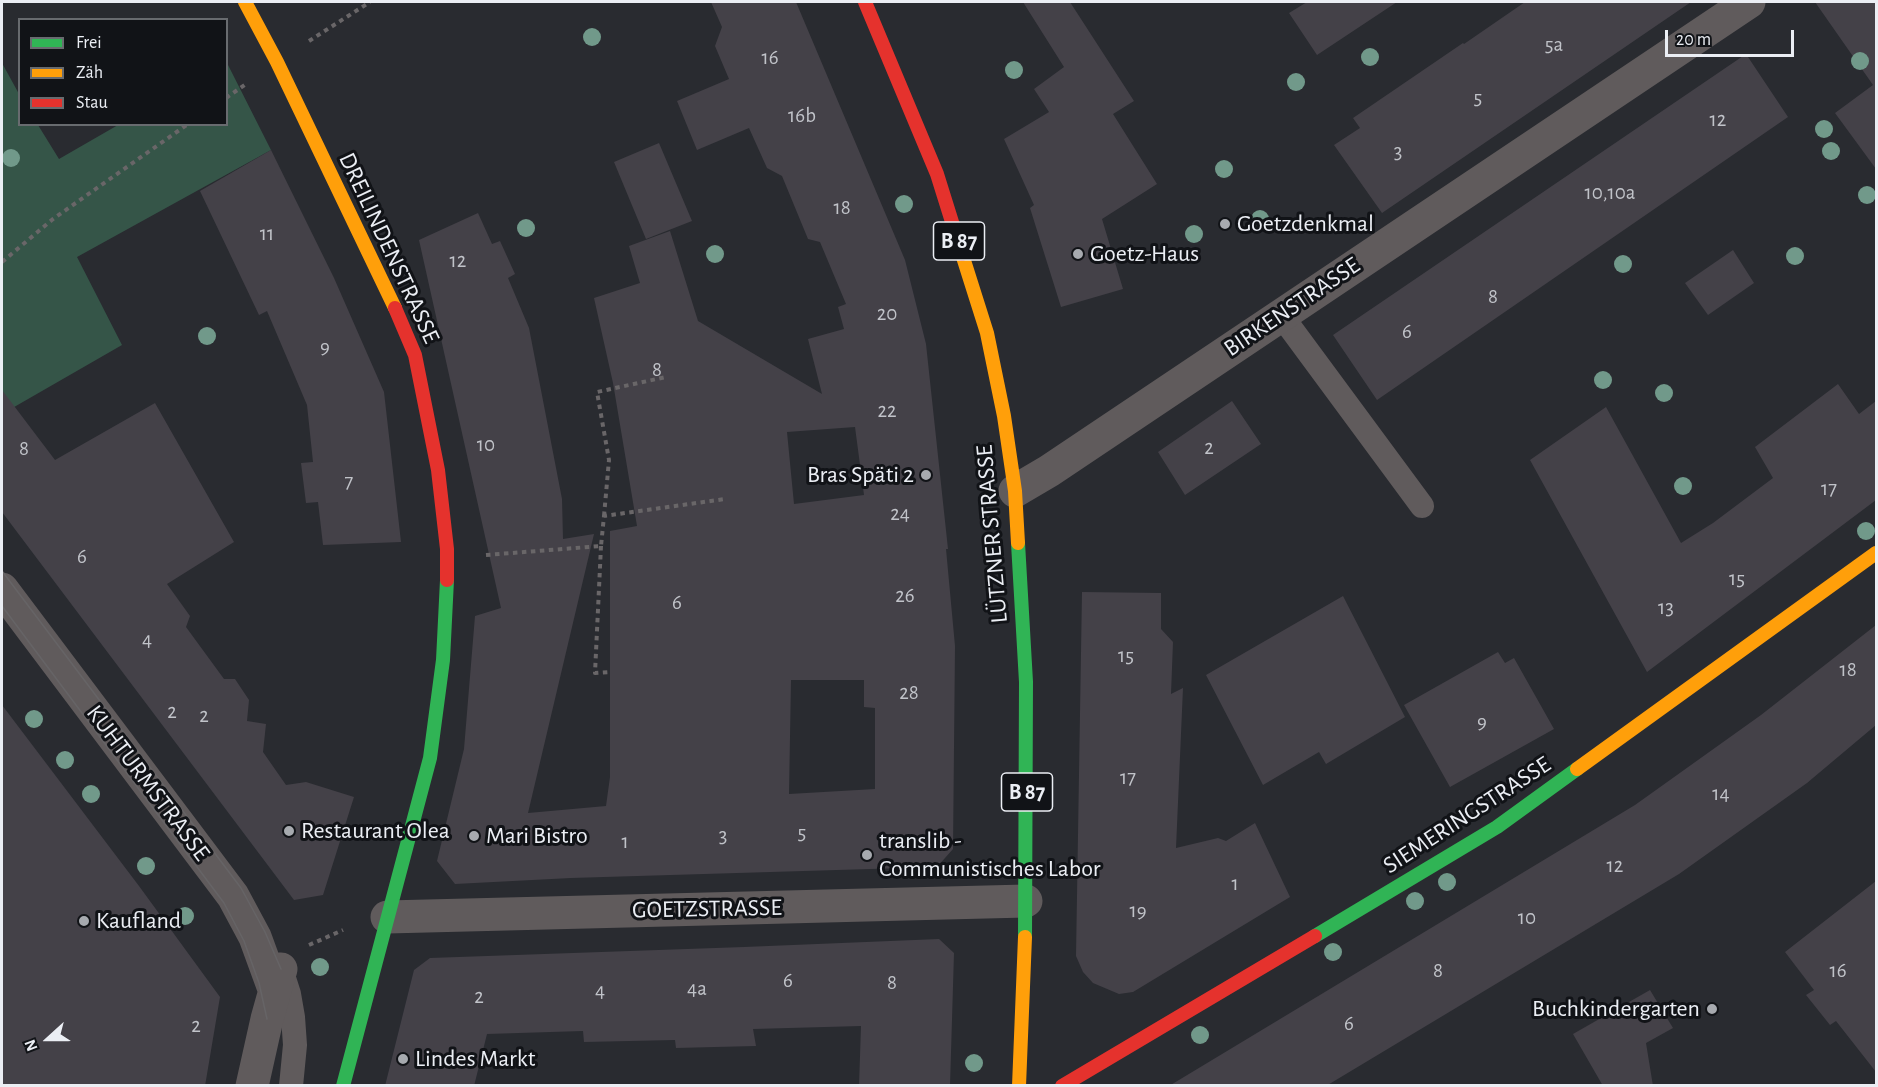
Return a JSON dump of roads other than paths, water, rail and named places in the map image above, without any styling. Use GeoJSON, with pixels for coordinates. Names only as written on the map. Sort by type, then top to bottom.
{"type":"FeatureCollection","features":[{"type":"Feature","properties":{"kind":"street","name":"DREILINDENSTRASSE"},"geometry":{"type":"LineString","coordinates":[[245,2],[293,94],[405,328],[415,355],[429,416],[444,510],[447,608],[430,758],[343,1086]]}},
{"type":"Feature","properties":{"kind":"street","name":"LÜTZNER STRASSE"},"geometry":{"type":"LineString","coordinates":[[865,2],[937,174],[989,343],[1004,416],[1014,491],[1026,682],[1026,901],[1019,1086]]}},
{"type":"Feature","properties":{"kind":"street","name":"BIRKENSTRASSE"},"geometry":{"type":"LineString","coordinates":[[1014,491],[1049,471],[1749,2]]}},
{"type":"Feature","properties":{"kind":"street","name":"SIEMERINGSTRASSE"},"geometry":{"type":"LineString","coordinates":[[1062,1086],[1497,827],[1876,553]]}},
{"type":"Feature","properties":{"kind":"street","name":"KUHTURMSTRASSE"},"geometry":{"type":"LineString","coordinates":[[2,589],[233,896],[255,937],[274,993]]}},
{"type":"Feature","properties":{"kind":"street","name":"GOETZSTRASSE"},"geometry":{"type":"LineString","coordinates":[[387,917],[1026,901]]}},
{"type":"Feature","properties":{"kind":"street"},"geometry":{"type":"LineString","coordinates":[[252,1086],[274,993]]}},
{"type":"Feature","properties":{"kind":"lane"},"geometry":{"type":"LineString","coordinates":[[1281,315],[1422,506]]}},
{"type":"Feature","properties":{"kind":"lane"},"geometry":{"type":"LineString","coordinates":[[266,1086],[274,993],[289,993],[295,1045],[291,1086]]}},
{"type":"Feature","properties":{"kind":"tram line"},"geometry":{"type":"LineString","coordinates":[[2,571],[241,888],[265,932],[281,969]]}},
{"type":"Feature","properties":{"kind":"tram line"},"geometry":{"type":"LineString","coordinates":[[2,606],[224,903],[244,941],[259,983],[267,1019]]}},
{"type":"Feature","properties":{"kind":"place","name":"Goetzdenkmal"},"geometry":{"type":"Point","coordinates":[1225,224]}},
{"type":"Feature","properties":{"kind":"place","name":"Goetz-Haus"},"geometry":{"type":"Point","coordinates":[1078,254]}},
{"type":"Feature","properties":{"kind":"place","name":"Bras Späti 2"},"geometry":{"type":"Point","coordinates":[926,475]}},
{"type":"Feature","properties":{"kind":"place","name":"Restaurant Olea"},"geometry":{"type":"Point","coordinates":[289,831]}},
{"type":"Feature","properties":{"kind":"place","name":"Mari Bistro"},"geometry":{"type":"Point","coordinates":[474,836]}},
{"type":"Feature","properties":{"kind":"place","name":"translib - Communistisches Labor"},"geometry":{"type":"Point","coordinates":[867,855]}},
{"type":"Feature","properties":{"kind":"place","name":"Kaufland"},"geometry":{"type":"Point","coordinates":[84,921]}},
{"type":"Feature","properties":{"kind":"place","name":"Buchkindergarten"},"geometry":{"type":"Point","coordinates":[1712,1009]}},
{"type":"Feature","properties":{"kind":"place","name":"Lindes Markt"},"geometry":{"type":"Point","coordinates":[403,1059]}}]}
